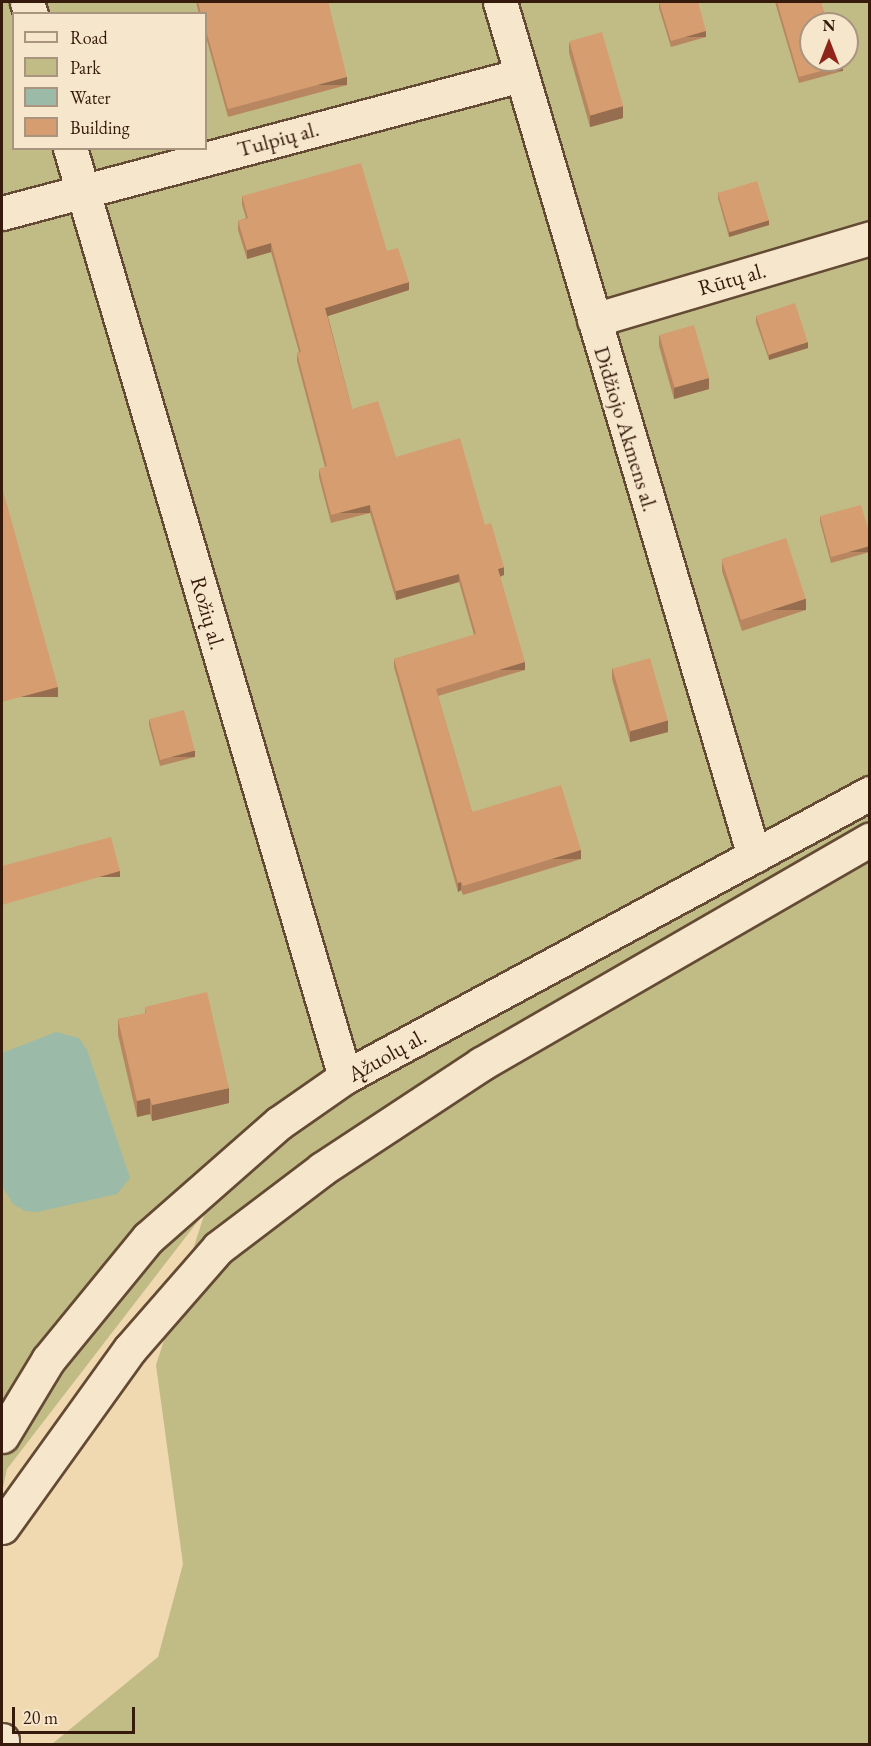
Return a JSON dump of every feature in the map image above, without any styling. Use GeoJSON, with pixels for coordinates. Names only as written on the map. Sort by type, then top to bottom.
{"type":"FeatureCollection","features":[{"type":"Feature","properties":{"kind":"street","name":"Didžiojo Akmens al."},"geometry":{"type":"LineString","coordinates":[[500,2],[754,856]]}},
{"type":"Feature","properties":{"kind":"street","name":"Tulpių al."},"geometry":{"type":"LineString","coordinates":[[2,213],[521,75]]}},
{"type":"Feature","properties":{"kind":"street","name":"Rožių al."},"geometry":{"type":"LineString","coordinates":[[71,150],[345,1077]]}},
{"type":"Feature","properties":{"kind":"street","name":"Rūtų al."},"geometry":{"type":"LineString","coordinates":[[594,320],[870,238]]}},
{"type":"Feature","properties":{"kind":"street","name":"Ąžuolų al."},"geometry":{"type":"LineString","coordinates":[[2,1436],[48,1360],[148,1238],[279,1123],[345,1077],[870,794]]}},
{"type":"Feature","properties":{"kind":"street"},"geometry":{"type":"LineString","coordinates":[[2,1527],[130,1349],[218,1248],[322,1169],[481,1064],[870,839]]}},
{"type":"Feature","properties":{"kind":"green space"},"geometry":{"type":"Polygon","coordinates":[[[2,2],[869,2],[869,1744],[52,1744],[158,1657],[183,1564],[156,1365],[205,1212],[7,1469],[2,1492],[2,2]]]}},
{"type":"Feature","properties":{"kind":"water"},"geometry":{"type":"Polygon","coordinates":[[[56,1032],[79,1038],[87,1050],[130,1178],[117,1194],[37,1212],[25,1211],[13,1204],[2,1186],[2,1053],[56,1032]]]}},
{"type":"Feature","properties":{"kind":"building"},"geometry":{"type":"Polygon","coordinates":[[[198,2],[328,2],[347,77],[228,109],[207,34],[207,12],[200,12],[198,2]]]}},
{"type":"Feature","properties":{"kind":"building"},"geometry":{"type":"Polygon","coordinates":[[[659,2],[698,2],[706,31],[671,41],[659,2]]]}},
{"type":"Feature","properties":{"kind":"building"},"geometry":{"type":"Polygon","coordinates":[[[777,2],[821,2],[824,12],[799,12],[799,72],[817,72],[799,77],[777,2]]]}},
{"type":"Feature","properties":{"kind":"building"},"geometry":{"type":"Polygon","coordinates":[[[602,32],[623,106],[591,115],[569,41],[602,32]]]}},
{"type":"Feature","properties":{"kind":"building"},"geometry":{"type":"Polygon","coordinates":[[[361,163],[387,251],[398,248],[409,282],[325,308],[352,409],[378,401],[396,457],[460,438],[485,525],[491,523],[504,567],[498,569],[525,662],[436,689],[472,812],[561,785],[581,850],[463,886],[461,882],[458,883],[394,659],[476,634],[459,574],[396,591],[370,505],[331,515],[319,469],[327,466],[297,353],[301,352],[271,243],[247,250],[238,221],[248,218],[242,196],[361,163]]]}},
{"type":"Feature","properties":{"kind":"building"},"geometry":{"type":"Polygon","coordinates":[[[757,181],[769,220],[730,232],[718,193],[757,181]]]}},
{"type":"Feature","properties":{"kind":"building"},"geometry":{"type":"Polygon","coordinates":[[[795,303],[808,342],[769,355],[756,316],[795,303]]]}},
{"type":"Feature","properties":{"kind":"building"},"geometry":{"type":"Polygon","coordinates":[[[694,325],[709,378],[675,388],[659,335],[694,325]]]}},
{"type":"Feature","properties":{"kind":"building"},"geometry":{"type":"Polygon","coordinates":[[[2,487],[58,687],[2,702],[3,637],[2,487]]]}},
{"type":"Feature","properties":{"kind":"building"},"geometry":{"type":"Polygon","coordinates":[[[861,505],[870,535],[870,546],[831,557],[820,516],[861,505]]]}},
{"type":"Feature","properties":{"kind":"building"},"geometry":{"type":"Polygon","coordinates":[[[786,538],[806,599],[741,620],[721,559],[786,538]]]}},
{"type":"Feature","properties":{"kind":"building"},"geometry":{"type":"Polygon","coordinates":[[[650,658],[668,720],[630,731],[613,669],[650,658]]]}},
{"type":"Feature","properties":{"kind":"building"},"geometry":{"type":"Polygon","coordinates":[[[184,710],[195,751],[160,760],[149,719],[184,710]]]}},
{"type":"Feature","properties":{"kind":"building"},"geometry":{"type":"Polygon","coordinates":[[[111,837],[120,871],[2,905],[2,866],[111,837]]]}},
{"type":"Feature","properties":{"kind":"building"},"geometry":{"type":"Polygon","coordinates":[[[207,992],[229,1088],[152,1105],[150,1098],[137,1101],[118,1019],[146,1013],[145,1007],[207,992]]]}}]}
